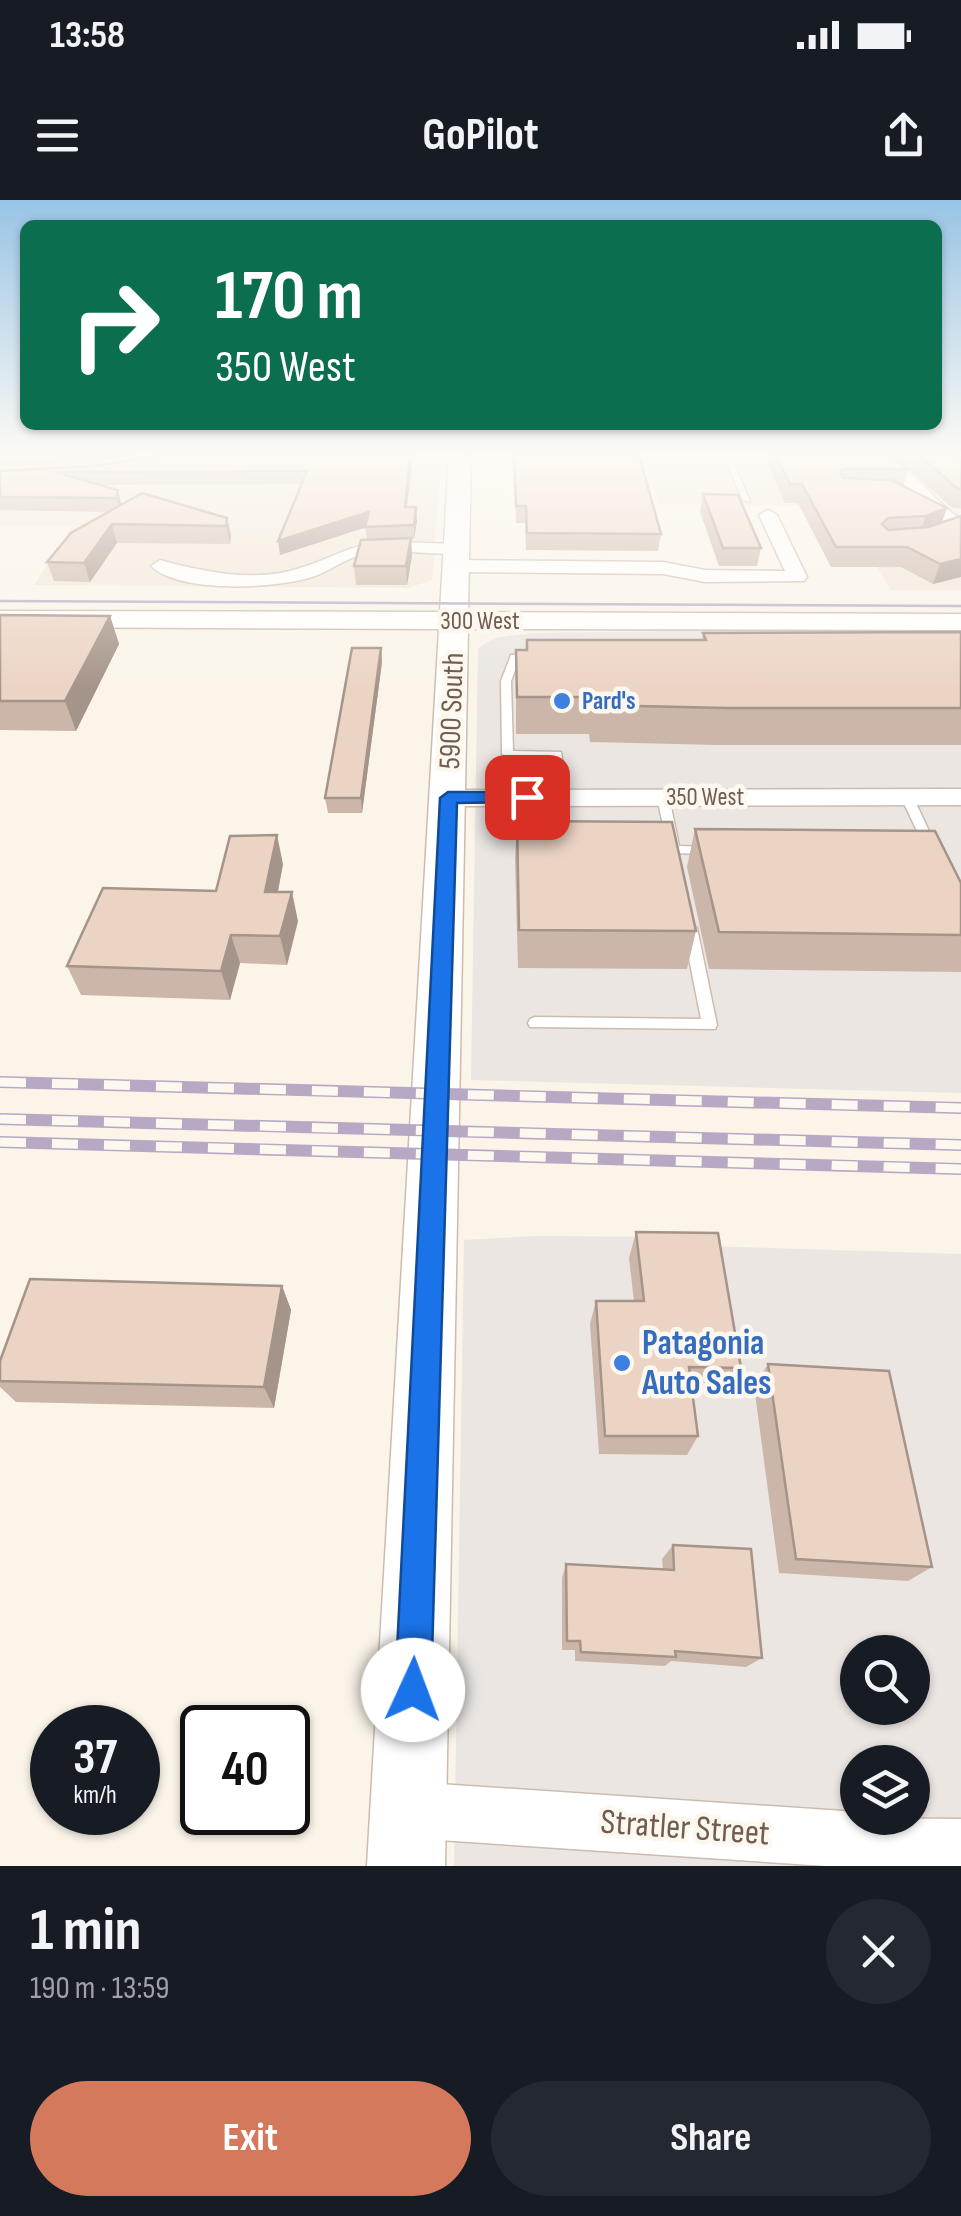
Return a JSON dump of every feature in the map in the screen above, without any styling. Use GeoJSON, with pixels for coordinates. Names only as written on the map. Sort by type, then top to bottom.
{"type":"FeatureCollection","features":[{"type":"Feature","properties":{"kind":"street","name":"5900 South"},"geometry":{"type":"LineString","coordinates":[[406,1866],[457,533]]}},
{"type":"Feature","properties":{"kind":"street"},"geometry":{"type":"LineString","coordinates":[[160,566],[174,574],[198,577],[273,578],[305,573],[359,549],[663,568],[704,576],[797,577],[776,533]]}},
{"type":"Feature","properties":{"kind":"street","name":"300 West"},"geometry":{"type":"LineString","coordinates":[[0,619],[454,621],[603,628],[944,626]]}},
{"type":"Feature","properties":{"kind":"street","name":"350 West"},"geometry":{"type":"LineString","coordinates":[[448,798],[961,798]]}},
{"type":"Feature","properties":{"kind":"street","name":"Stratler Street"},"geometry":{"type":"LineString","coordinates":[[409,1810],[961,1847]]}},
{"type":"Feature","properties":{"kind":"lane"},"geometry":{"type":"LineString","coordinates":[[552,657],[514,657],[506,682],[508,754],[557,754],[562,797]]}},
{"type":"Feature","properties":{"kind":"lane"},"geometry":{"type":"LineString","coordinates":[[663,797],[677,870]]}},
{"type":"Feature","properties":{"kind":"lane"},"geometry":{"type":"LineString","coordinates":[[907,798],[935,856],[916,856]]}},
{"type":"Feature","properties":{"kind":"lane"},"geometry":{"type":"LineString","coordinates":[[652,838],[729,852]]}},
{"type":"Feature","properties":{"kind":"lane"},"geometry":{"type":"LineString","coordinates":[[534,1023],[710,1024],[686,908]]}},
{"type":"Feature","properties":{"kind":"shaded area"},"geometry":{"type":"Polygon","coordinates":[[[68,533],[435,533],[432,580],[408,588],[34,585],[68,533]]]}},
{"type":"Feature","properties":{"kind":"shaded area"},"geometry":{"type":"Polygon","coordinates":[[[856,533],[961,533],[961,590],[891,590],[856,533]]]}},
{"type":"Feature","properties":{"kind":"shaded area"},"geometry":{"type":"Polygon","coordinates":[[[961,631],[961,1093],[471,1080],[478,648],[495,638],[533,633],[961,631]]]}},
{"type":"Feature","properties":{"kind":"shaded area"},"geometry":{"type":"Polygon","coordinates":[[[536,1236],[704,1237],[706,1246],[961,1254],[961,1866],[454,1866],[464,1240],[536,1236]]]}},
{"type":"Feature","properties":{"kind":"building"},"geometry":{"type":"Polygon","coordinates":[[[71,533],[106,533],[84,563],[47,562],[71,533]]]}},
{"type":"Feature","properties":{"kind":"building"},"geometry":{"type":"Polygon","coordinates":[[[281,533],[304,533],[278,541],[281,533]]]}},
{"type":"Feature","properties":{"kind":"building"},"geometry":{"type":"Polygon","coordinates":[[[527,533],[661,533],[661,534],[527,533]]]}},
{"type":"Feature","properties":{"kind":"building"},"geometry":{"type":"Polygon","coordinates":[[[717,533],[754,533],[761,548],[723,548],[717,533]]]}},
{"type":"Feature","properties":{"kind":"building"},"geometry":{"type":"Polygon","coordinates":[[[828,533],[961,533],[961,559],[940,564],[907,547],[836,547],[828,533]]]}},
{"type":"Feature","properties":{"kind":"building"},"geometry":{"type":"Polygon","coordinates":[[[411,538],[406,566],[354,566],[361,540],[411,538]]]}},
{"type":"Feature","properties":{"kind":"building"},"geometry":{"type":"Polygon","coordinates":[[[0,615],[110,616],[65,701],[0,701],[0,615]]]}},
{"type":"Feature","properties":{"kind":"building"},"geometry":{"type":"Polygon","coordinates":[[[961,632],[961,708],[594,705],[593,697],[517,697],[516,650],[527,650],[527,640],[706,640],[703,633],[961,632]]]}},
{"type":"Feature","properties":{"kind":"building"},"geometry":{"type":"Polygon","coordinates":[[[352,648],[381,648],[361,798],[325,798],[352,648]]]}},
{"type":"Feature","properties":{"kind":"building"},"geometry":{"type":"Polygon","coordinates":[[[517,821],[672,822],[696,931],[519,930],[517,821]]]}},
{"type":"Feature","properties":{"kind":"building"},"geometry":{"type":"Polygon","coordinates":[[[695,829],[935,831],[961,883],[961,935],[719,932],[695,829]]]}},
{"type":"Feature","properties":{"kind":"building"},"geometry":{"type":"Polygon","coordinates":[[[277,835],[265,892],[292,892],[280,936],[231,935],[221,971],[67,966],[103,888],[216,891],[230,836],[277,835]]]}},
{"type":"Feature","properties":{"kind":"building"},"geometry":{"type":"Polygon","coordinates":[[[636,1232],[718,1233],[741,1368],[689,1367],[698,1436],[605,1436],[596,1301],[644,1301],[636,1232]]]}},
{"type":"Feature","properties":{"kind":"building"},"geometry":{"type":"Polygon","coordinates":[[[30,1279],[282,1286],[264,1387],[0,1381],[0,1361],[30,1279]]]}},
{"type":"Feature","properties":{"kind":"building"},"geometry":{"type":"Polygon","coordinates":[[[768,1364],[889,1371],[932,1567],[796,1559],[768,1364]]]}},
{"type":"Feature","properties":{"kind":"building"},"geometry":{"type":"Polygon","coordinates":[[[673,1545],[751,1549],[762,1658],[675,1651],[676,1657],[581,1652],[580,1641],[567,1641],[566,1564],[674,1570],[673,1545]]]}},
{"type":"Feature","properties":{"kind":"tram line"},"geometry":{"type":"LineString","coordinates":[[0,601],[961,606]]}},
{"type":"Feature","properties":{"kind":"railway"},"geometry":{"type":"LineString","coordinates":[[0,1082],[961,1108]]}},
{"type":"Feature","properties":{"kind":"railway"},"geometry":{"type":"LineString","coordinates":[[0,1119],[961,1145]]}},
{"type":"Feature","properties":{"kind":"railway"},"geometry":{"type":"LineString","coordinates":[[0,1142],[961,1169]]}},
{"type":"Feature","properties":{"kind":"place","name":"Pard's"},"geometry":{"type":"Point","coordinates":[562,701]}},
{"type":"Feature","properties":{"kind":"place","name":"Patagonia Auto Sales"},"geometry":{"type":"Point","coordinates":[622,1363]}},
{"type":"Feature","properties":{"kind":"route"},"geometry":{"type":"LineString","coordinates":[[413,1690],[448,798],[527,797]]}}]}
